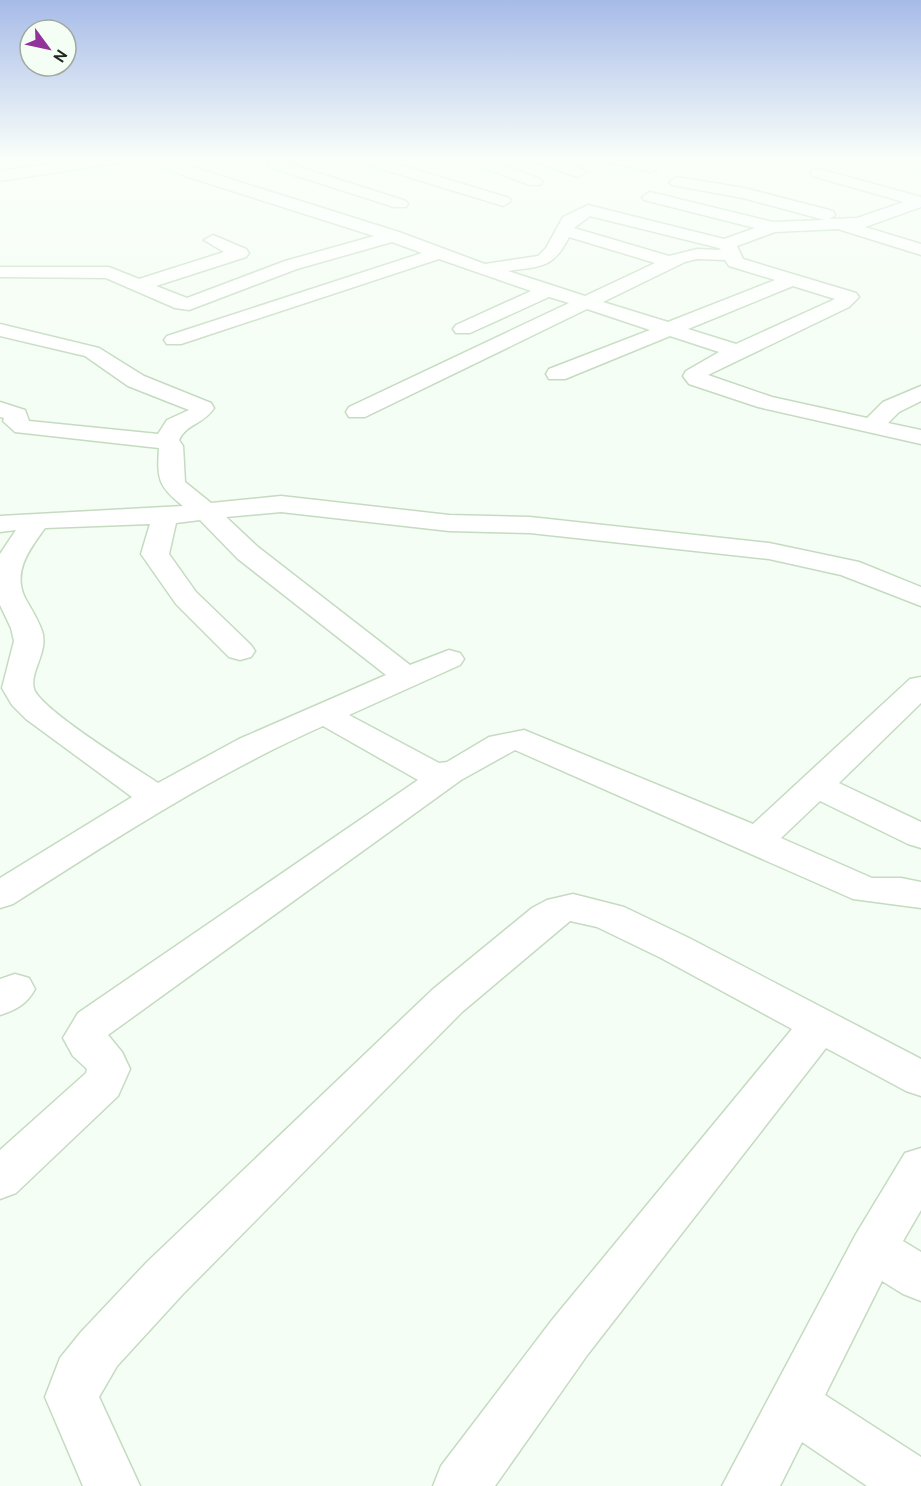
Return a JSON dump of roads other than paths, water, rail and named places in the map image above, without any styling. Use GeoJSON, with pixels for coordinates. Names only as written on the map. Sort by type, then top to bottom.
{"type":"FeatureCollection","features":[{"type":"Feature","properties":{"kind":"street"},"geometry":{"type":"LineString","coordinates":[[368,228],[546,291],[670,328],[737,351]]}},
{"type":"Feature","properties":{"kind":"street"},"geometry":{"type":"LineString","coordinates":[[654,228],[728,250],[735,262],[845,294],[848,300],[737,351],[694,376],[704,383],[766,402],[921,437]]}},
{"type":"Feature","properties":{"kind":"street"},"geometry":{"type":"LineString","coordinates":[[357,412],[587,304],[670,262],[688,255],[728,250],[769,228]]}},
{"type":"Feature","properties":{"kind":"street"},"geometry":{"type":"LineString","coordinates":[[863,228],[921,250]]}},
{"type":"Feature","properties":{"kind":"street"},"geometry":{"type":"LineString","coordinates":[[483,270],[544,260],[549,257],[564,230],[670,262]]}},
{"type":"Feature","properties":{"kind":"street"},"geometry":{"type":"LineString","coordinates":[[0,272],[109,273],[182,304],[189,304],[291,265],[393,236]]}},
{"type":"Feature","properties":{"kind":"street"},"geometry":{"type":"LineString","coordinates":[[140,285],[240,253],[213,240]]}},
{"type":"Feature","properties":{"kind":"street"},"geometry":{"type":"LineString","coordinates":[[174,340],[440,253]]}},
{"type":"Feature","properties":{"kind":"street"},"geometry":{"type":"LineString","coordinates":[[558,374],[794,279]]}},
{"type":"Feature","properties":{"kind":"street"},"geometry":{"type":"LineString","coordinates":[[240,284],[290,303]]}},
{"type":"Feature","properties":{"kind":"street"},"geometry":{"type":"LineString","coordinates":[[463,329],[546,291]]}},
{"type":"Feature","properties":{"kind":"street"},"geometry":{"type":"LineString","coordinates":[[0,330],[92,352],[136,381],[203,408],[198,415],[175,425],[166,442]]}},
{"type":"Feature","properties":{"kind":"street"},"geometry":{"type":"LineString","coordinates":[[873,425],[891,407],[921,393]]}},
{"type":"Feature","properties":{"kind":"street"},"geometry":{"type":"LineString","coordinates":[[0,409],[17,415],[14,421],[23,427],[166,442],[171,446],[170,474],[173,484],[248,553],[407,677]]}},
{"type":"Feature","properties":{"kind":"street"},"geometry":{"type":"LineString","coordinates":[[0,524],[37,520],[165,516],[281,504],[449,522],[530,525],[769,551],[849,568],[921,597]]}},
{"type":"Feature","properties":{"kind":"street"},"geometry":{"type":"LineString","coordinates":[[165,516],[155,555],[186,598],[240,651]]}},
{"type":"Feature","properties":{"kind":"street"},"geometry":{"type":"LineString","coordinates":[[37,520],[8,561],[4,576],[6,587],[30,641],[18,688],[22,697],[48,721],[157,798]]}},
{"type":"Feature","properties":{"kind":"street"},"geometry":{"type":"LineString","coordinates":[[0,895],[157,798],[251,746],[449,659]]}},
{"type":"Feature","properties":{"kind":"street"},"geometry":{"type":"LineString","coordinates":[[744,836],[759,836],[768,831],[921,686]]}},
{"type":"Feature","properties":{"kind":"street"},"geometry":{"type":"LineString","coordinates":[[324,714],[421,770],[447,775]]}},
{"type":"Feature","properties":{"kind":"street"},"geometry":{"type":"LineString","coordinates":[[0,1179],[103,1084],[109,1075],[110,1066],[105,1059],[89,1047],[84,1038],[93,1024],[447,775],[460,771],[511,739],[524,740],[866,890],[884,892],[897,889],[919,892]]}},
{"type":"Feature","properties":{"kind":"street"},"geometry":{"type":"LineString","coordinates":[[816,785],[921,836]]}},
{"type":"Feature","properties":{"kind":"street"},"geometry":{"type":"LineString","coordinates":[[112,1486],[79,1418],[72,1397],[79,1376],[99,1348],[165,1278],[447,1001],[546,918],[560,909],[573,907],[610,917],[675,948],[921,1079]]}},
{"type":"Feature","properties":{"kind":"street"},"geometry":{"type":"LineString","coordinates":[[461,1486],[570,1337],[820,1025]]}},
{"type":"Feature","properties":{"kind":"street"},"geometry":{"type":"LineString","coordinates":[[750,1486],[873,1249],[921,1167]]}},
{"type":"Feature","properties":{"kind":"street"},"geometry":{"type":"LineString","coordinates":[[873,1249],[921,1278]]}},
{"type":"Feature","properties":{"kind":"street"},"geometry":{"type":"LineString","coordinates":[[792,1404],[916,1486]]}}]}
